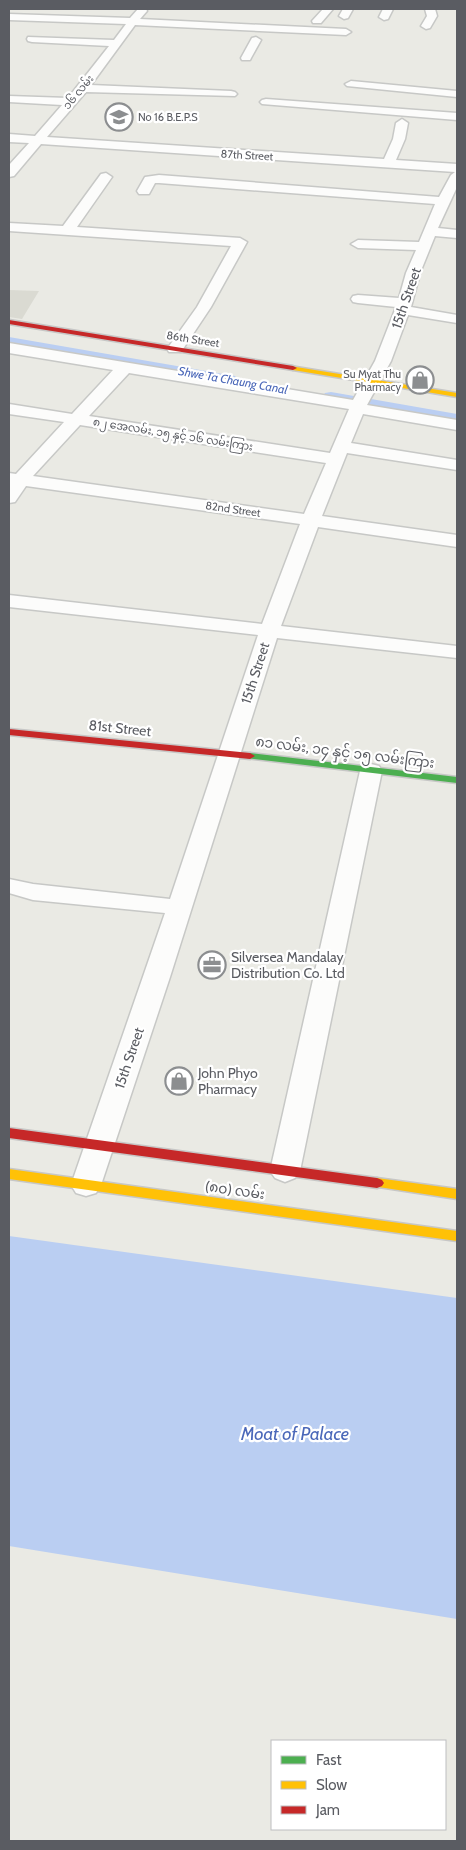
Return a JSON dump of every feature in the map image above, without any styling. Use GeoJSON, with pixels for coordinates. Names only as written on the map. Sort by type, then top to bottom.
{"type":"FeatureCollection","features":[{"type":"Feature","properties":{"kind":"street","name":"၁၆ လမ်း"},"geometry":{"type":"LineString","coordinates":[[11,167],[38,140],[83,88],[124,38],[132,22],[144,9]]}},
{"type":"Feature","properties":{"kind":"street"},"geometry":{"type":"LineString","coordinates":[[317,21],[328,9]]}},
{"type":"Feature","properties":{"kind":"street"},"geometry":{"type":"LineString","coordinates":[[426,26],[432,16],[430,9]]}},
{"type":"Feature","properties":{"kind":"street"},"geometry":{"type":"LineString","coordinates":[[9,17],[346,32]]}},
{"type":"Feature","properties":{"kind":"street"},"geometry":{"type":"LineString","coordinates":[[32,39],[124,38]]}},
{"type":"Feature","properties":{"kind":"street"},"geometry":{"type":"LineString","coordinates":[[242,40],[261,41],[246,58]]}},
{"type":"Feature","properties":{"kind":"street"},"geometry":{"type":"LineString","coordinates":[[352,84],[457,94]]}},
{"type":"Feature","properties":{"kind":"street"},"geometry":{"type":"LineString","coordinates":[[83,88],[231,94]]}},
{"type":"Feature","properties":{"kind":"street"},"geometry":{"type":"LineString","coordinates":[[9,99],[70,102]]}},
{"type":"Feature","properties":{"kind":"street"},"geometry":{"type":"LineString","coordinates":[[28,113],[41,108],[47,101]]}},
{"type":"Feature","properties":{"kind":"street"},"geometry":{"type":"LineString","coordinates":[[266,102],[457,116]]}},
{"type":"Feature","properties":{"kind":"street"},"geometry":{"type":"LineString","coordinates":[[388,164],[402,123]]}},
{"type":"Feature","properties":{"kind":"street","name":"87th Street"},"geometry":{"type":"LineString","coordinates":[[9,138],[457,168]]}},
{"type":"Feature","properties":{"kind":"street","name":"15th Street"},"geometry":{"type":"LineString","coordinates":[[86,1185],[269,632],[311,520],[404,307],[413,273],[443,201],[457,175]]}},
{"type":"Feature","properties":{"kind":"street"},"geometry":{"type":"LineString","coordinates":[[66,231],[106,177]]}},
{"type":"Feature","properties":{"kind":"street"},"geometry":{"type":"LineString","coordinates":[[144,191],[150,180],[159,179],[443,201]]}},
{"type":"Feature","properties":{"kind":"street"},"geometry":{"type":"LineString","coordinates":[[9,228],[240,242],[204,307],[175,349]]}},
{"type":"Feature","properties":{"kind":"street"},"geometry":{"type":"LineString","coordinates":[[431,232],[457,234]]}},
{"type":"Feature","properties":{"kind":"street"},"geometry":{"type":"LineString","coordinates":[[358,244],[425,246]]}},
{"type":"Feature","properties":{"kind":"street"},"geometry":{"type":"LineString","coordinates":[[358,299],[457,319]]}},
{"type":"Feature","properties":{"kind":"street","name":"86th Street"},"geometry":{"type":"LineString","coordinates":[[9,322],[175,349],[363,398],[457,395]]}},
{"type":"Feature","properties":{"kind":"street"},"geometry":{"type":"LineString","coordinates":[[9,348],[125,367],[363,398],[457,425]]}},
{"type":"Feature","properties":{"kind":"street"},"geometry":{"type":"LineString","coordinates":[[9,498],[15,479],[125,367]]}},
{"type":"Feature","properties":{"kind":"street","name":"၈၂ အေလမ်း, ၁၅ နှင့် ၁၆ လမ်းကြား"},"geometry":{"type":"LineString","coordinates":[[9,409],[339,453],[457,465]]}},
{"type":"Feature","properties":{"kind":"street","name":"82nd Street"},"geometry":{"type":"LineString","coordinates":[[15,479],[457,541]]}},
{"type":"Feature","properties":{"kind":"street"},"geometry":{"type":"LineString","coordinates":[[9,601],[457,652]]}},
{"type":"Feature","properties":{"kind":"street","name":"81st Street"},"geometry":{"type":"LineString","coordinates":[[9,732],[229,754]]}},
{"type":"Feature","properties":{"kind":"street","name":"၈၁ လမ်း, ၁၄ နှင့် ၁၅ လမ်းကြား"},"geometry":{"type":"LineString","coordinates":[[229,754],[457,780]]}},
{"type":"Feature","properties":{"kind":"street"},"geometry":{"type":"LineString","coordinates":[[285,1171],[371,771]]}},
{"type":"Feature","properties":{"kind":"street"},"geometry":{"type":"LineString","coordinates":[[9,886],[33,892],[178,907]]}},
{"type":"Feature","properties":{"kind":"street","name":"(၈၀) လမ်း"},"geometry":{"type":"LineString","coordinates":[[9,1133],[457,1194]]}},
{"type":"Feature","properties":{"kind":"street","name":"(၈၀) လမ်း"},"geometry":{"type":"LineString","coordinates":[[9,1174],[457,1236]]}},
{"type":"Feature","properties":{"kind":"shaded area"},"geometry":{"type":"Polygon","coordinates":[[[9,290],[39,291],[22,319],[9,317],[9,290]]]}},
{"type":"Feature","properties":{"kind":"water","name":"Moat of Palace"},"geometry":{"type":"Polygon","coordinates":[[[9,1236],[457,1298],[457,1619],[9,1546],[9,1236]]]}},
{"type":"Feature","properties":{"kind":"waterway","name":"Shwe Ta Chaung Canal"},"geometry":{"type":"LineString","coordinates":[[9,342],[229,380]]}},
{"type":"Feature","properties":{"kind":"waterway","name":"Shwe Ta Chaung Canal"},"geometry":{"type":"LineString","coordinates":[[331,397],[457,419]]}},
{"type":"Feature","properties":{"kind":"traffic: fast"},"geometry":{"type":"LineString","coordinates":[[250,756],[457,780]]}},
{"type":"Feature","properties":{"kind":"traffic: slow"},"geometry":{"type":"LineString","coordinates":[[293,368],[457,395]]}},
{"type":"Feature","properties":{"kind":"traffic: slow"},"geometry":{"type":"LineString","coordinates":[[9,1174],[457,1236]]}},
{"type":"Feature","properties":{"kind":"traffic: slow"},"geometry":{"type":"LineString","coordinates":[[377,1183],[457,1194]]}},
{"type":"Feature","properties":{"kind":"traffic: jam"},"geometry":{"type":"LineString","coordinates":[[9,322],[293,368]]}},
{"type":"Feature","properties":{"kind":"traffic: jam"},"geometry":{"type":"LineString","coordinates":[[9,732],[250,756]]}},
{"type":"Feature","properties":{"kind":"traffic: jam"},"geometry":{"type":"LineString","coordinates":[[9,1133],[377,1183]]}},
{"type":"Feature","properties":{"kind":"place","name":"No 16 B.E.P.S"},"geometry":{"type":"Point","coordinates":[119,117]}},
{"type":"Feature","properties":{"kind":"place","name":"Su Myat Thu Pharmacy"},"geometry":{"type":"Point","coordinates":[420,380]}},
{"type":"Feature","properties":{"kind":"place","name":"Silversea Mandalay Distribution Co. Ltd"},"geometry":{"type":"Point","coordinates":[212,965]}},
{"type":"Feature","properties":{"kind":"place","name":"John Phyo Pharmacy"},"geometry":{"type":"Point","coordinates":[179,1081]}}]}
